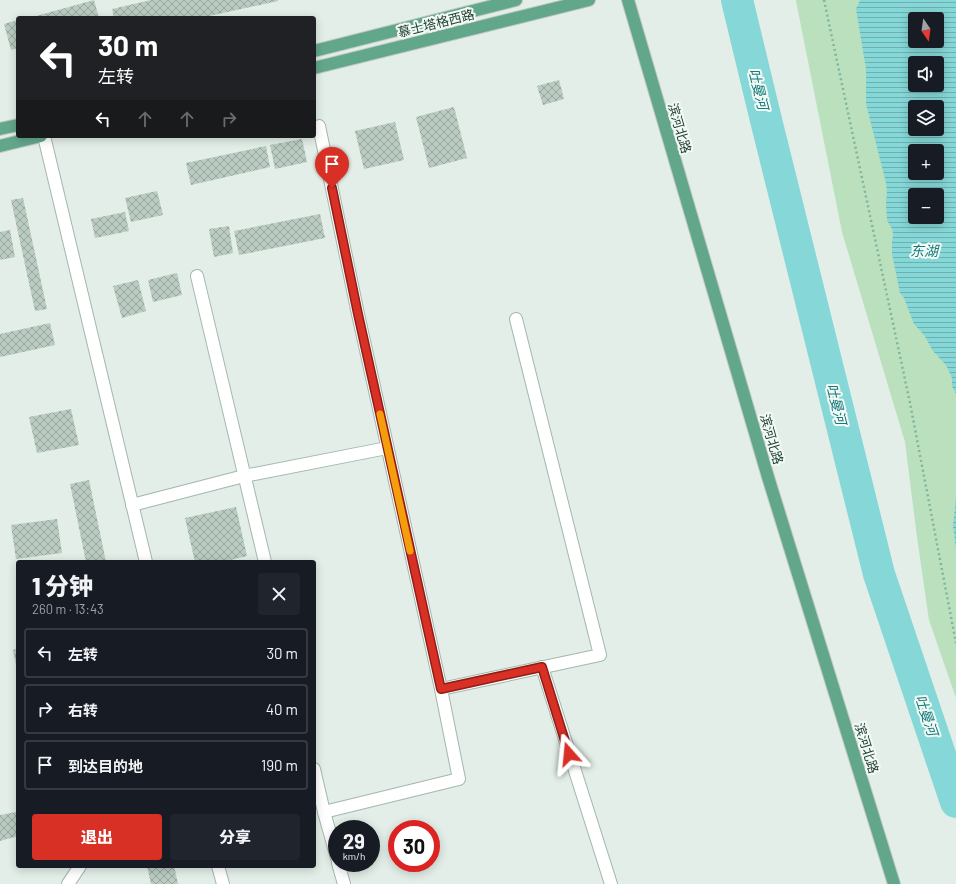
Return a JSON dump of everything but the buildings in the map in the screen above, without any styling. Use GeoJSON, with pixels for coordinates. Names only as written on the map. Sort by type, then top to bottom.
{"type":"FeatureCollection","features":[{"type":"Feature","properties":{"kind":"main road","name":"慕士塔格西路"},"geometry":{"type":"LineString","coordinates":[[316,50],[516,0]]}},
{"type":"Feature","properties":{"kind":"main road","name":"慕士塔格西路"},"geometry":{"type":"LineString","coordinates":[[316,67],[589,0]]}},
{"type":"Feature","properties":{"kind":"main road","name":"滨河北路"},"geometry":{"type":"LineString","coordinates":[[628,0],[768,477],[894,884]]}},
{"type":"Feature","properties":{"kind":"main road"},"geometry":{"type":"LineString","coordinates":[[0,129],[16,125]]}},
{"type":"Feature","properties":{"kind":"main road"},"geometry":{"type":"LineString","coordinates":[[0,146],[33,138]]}},
{"type":"Feature","properties":{"kind":"street"},"geometry":{"type":"LineString","coordinates":[[319,126],[358,314],[441,689],[459,779],[324,812]]}},
{"type":"Feature","properties":{"kind":"street"},"geometry":{"type":"LineString","coordinates":[[44,138],[146,560]]}},
{"type":"Feature","properties":{"kind":"street"},"geometry":{"type":"LineString","coordinates":[[197,276],[265,560]]}},
{"type":"Feature","properties":{"kind":"street"},"geometry":{"type":"LineString","coordinates":[[441,689],[600,655],[516,319]]}},
{"type":"Feature","properties":{"kind":"street"},"geometry":{"type":"LineString","coordinates":[[132,505],[244,476],[388,448]]}},
{"type":"Feature","properties":{"kind":"street"},"geometry":{"type":"LineString","coordinates":[[542,667],[611,884]]}},
{"type":"Feature","properties":{"kind":"street"},"geometry":{"type":"LineString","coordinates":[[316,777],[328,826]]}},
{"type":"Feature","properties":{"kind":"street"},"geometry":{"type":"LineString","coordinates":[[68,884],[79,868]]}},
{"type":"Feature","properties":{"kind":"street"},"geometry":{"type":"LineString","coordinates":[[219,868],[223,884]]}},
{"type":"Feature","properties":{"kind":"street"},"geometry":{"type":"LineString","coordinates":[[341,872],[344,884]]}},
{"type":"Feature","properties":{"kind":"path"},"geometry":{"type":"LineString","coordinates":[[824,0],[910,403],[956,643]]}},
{"type":"Feature","properties":{"kind":"green space"},"geometry":{"type":"Polygon","coordinates":[[[796,0],[956,0],[956,698],[929,620],[905,442],[842,232],[796,0]]]}},
{"type":"Feature","properties":{"kind":"water","name":"东湖"},"geometry":{"type":"Polygon","coordinates":[[[860,0],[956,0],[956,394],[952,386],[952,378],[946,365],[933,351],[924,335],[914,324],[904,298],[900,293],[892,254],[892,229],[887,220],[886,183],[866,104],[866,69],[856,9],[860,0]]]}},
{"type":"Feature","properties":{"kind":"water"},"geometry":{"type":"Polygon","coordinates":[[[956,498],[956,549],[953,526],[956,498]]]}},
{"type":"Feature","properties":{"kind":"waterway","name":"吐曼河"},"geometry":{"type":"LineString","coordinates":[[737,0],[879,574],[956,802]]}},
{"type":"Feature","properties":{"kind":"slow traffic"},"geometry":{"type":"LineString","coordinates":[[380,414],[410,551]]}},
{"type":"Feature","properties":{"kind":"route"},"geometry":{"type":"LineString","coordinates":[[332,188],[358,314],[441,689],[542,667],[569,754]]}}]}
